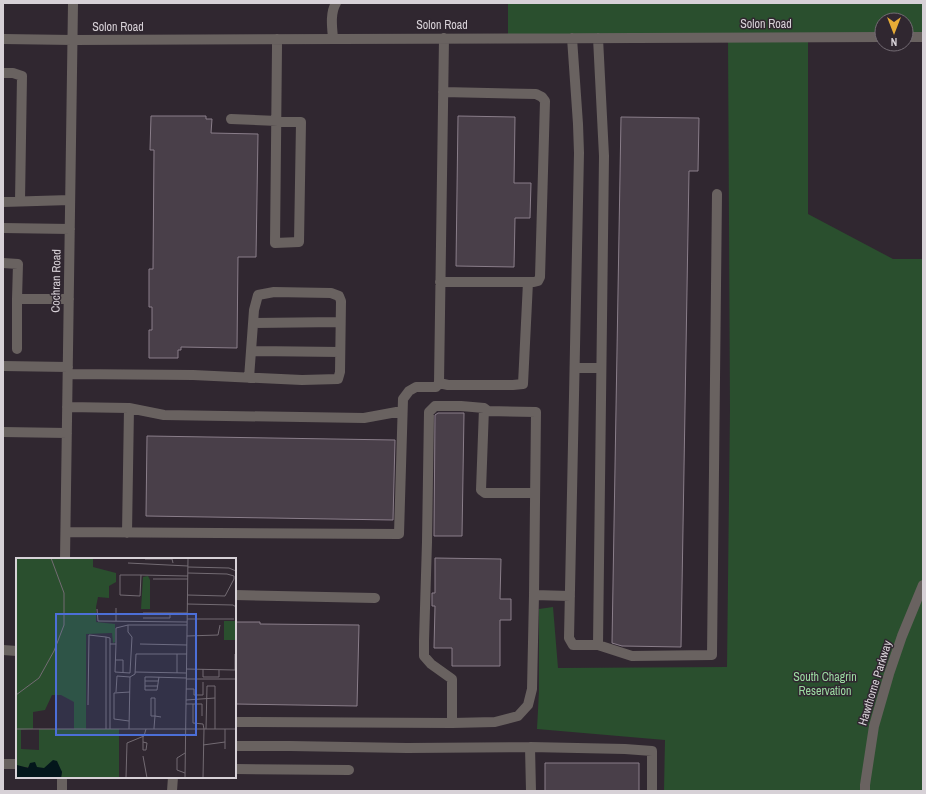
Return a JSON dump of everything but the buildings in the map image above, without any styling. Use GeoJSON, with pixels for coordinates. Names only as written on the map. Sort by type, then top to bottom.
{"type":"FeatureCollection","features":[{"type":"Feature","properties":{"kind":"street","name":"Cochran Road"},"geometry":{"type":"LineString","coordinates":[[65,558],[73,3]]}},
{"type":"Feature","properties":{"kind":"street"},"geometry":{"type":"LineString","coordinates":[[333,38],[332,13],[336,3]]}},
{"type":"Feature","properties":{"kind":"street","name":"Solon Road"},"geometry":{"type":"LineString","coordinates":[[3,39],[874,37]]}},
{"type":"Feature","properties":{"kind":"street"},"geometry":{"type":"LineString","coordinates":[[439,383],[444,38]]}},
{"type":"Feature","properties":{"kind":"street"},"geometry":{"type":"LineString","coordinates":[[572,38],[579,153],[570,596],[570,638],[573,645],[598,645],[632,656],[712,655],[717,194]]}},
{"type":"Feature","properties":{"kind":"street"},"geometry":{"type":"LineString","coordinates":[[598,38],[604,156],[598,645]]}},
{"type":"Feature","properties":{"kind":"street"},"geometry":{"type":"LineString","coordinates":[[231,119],[276,120],[301,122],[299,242],[275,243],[276,120],[277,39]]}},
{"type":"Feature","properties":{"kind":"street"},"geometry":{"type":"LineString","coordinates":[[3,72],[22,76],[20,201]]}},
{"type":"Feature","properties":{"kind":"street"},"geometry":{"type":"LineString","coordinates":[[440,282],[534,282],[540,277],[545,101],[542,97],[536,94],[443,92]]}},
{"type":"Feature","properties":{"kind":"street"},"geometry":{"type":"LineString","coordinates":[[3,202],[70,200]]}},
{"type":"Feature","properties":{"kind":"street"},"geometry":{"type":"LineString","coordinates":[[3,228],[70,229]]}},
{"type":"Feature","properties":{"kind":"street"},"geometry":{"type":"LineString","coordinates":[[3,263],[18,264],[17,349]]}},
{"type":"Feature","properties":{"kind":"street"},"geometry":{"type":"LineString","coordinates":[[66,532],[398,534],[403,399],[409,391],[416,387],[436,386],[439,383],[448,385],[523,384],[528,282]]}},
{"type":"Feature","properties":{"kind":"street"},"geometry":{"type":"LineString","coordinates":[[3,366],[249,378],[302,380],[338,379],[340,372],[339,296],[331,293],[274,292],[258,295],[254,310],[249,378]]}},
{"type":"Feature","properties":{"kind":"street"},"geometry":{"type":"LineString","coordinates":[[17,299],[69,299]]}},
{"type":"Feature","properties":{"kind":"street"},"geometry":{"type":"LineString","coordinates":[[253,323],[340,322]]}},
{"type":"Feature","properties":{"kind":"street"},"geometry":{"type":"LineString","coordinates":[[251,351],[340,352]]}},
{"type":"Feature","properties":{"kind":"street"},"geometry":{"type":"LineString","coordinates":[[575,368],[601,368]]}},
{"type":"Feature","properties":{"kind":"street"},"geometry":{"type":"LineString","coordinates":[[236,722],[452,723],[495,722],[518,716],[528,705],[532,689],[536,412],[488,411],[484,408],[435,406],[429,412],[424,656],[431,664],[452,679],[452,723]]}},
{"type":"Feature","properties":{"kind":"street"},"geometry":{"type":"LineString","coordinates":[[67,408],[128,408],[164,415],[364,418],[402,411]]}},
{"type":"Feature","properties":{"kind":"street"},"geometry":{"type":"LineString","coordinates":[[127,533],[128,408]]}},
{"type":"Feature","properties":{"kind":"street"},"geometry":{"type":"LineString","coordinates":[[484,408],[481,490],[485,493],[535,493]]}},
{"type":"Feature","properties":{"kind":"street"},"geometry":{"type":"LineString","coordinates":[[3,432],[67,433]]}},
{"type":"Feature","properties":{"kind":"street","name":"Hawthorne Parkway"},"geometry":{"type":"LineString","coordinates":[[865,791],[874,726],[888,674],[923,585]]}},
{"type":"Feature","properties":{"kind":"street"},"geometry":{"type":"LineString","coordinates":[[236,595],[375,598]]}},
{"type":"Feature","properties":{"kind":"street"},"geometry":{"type":"LineString","coordinates":[[534,595],[570,596]]}},
{"type":"Feature","properties":{"kind":"street"},"geometry":{"type":"LineString","coordinates":[[3,650],[16,651]]}},
{"type":"Feature","properties":{"kind":"street"},"geometry":{"type":"LineString","coordinates":[[236,746],[407,748],[530,747],[652,751],[652,791]]}},
{"type":"Feature","properties":{"kind":"street"},"geometry":{"type":"LineString","coordinates":[[530,747],[531,791]]}},
{"type":"Feature","properties":{"kind":"street"},"geometry":{"type":"LineString","coordinates":[[3,764],[16,764]]}},
{"type":"Feature","properties":{"kind":"street"},"geometry":{"type":"LineString","coordinates":[[236,769],[349,770]]}},
{"type":"Feature","properties":{"kind":"street"},"geometry":{"type":"LineString","coordinates":[[62,778],[62,791]]}},
{"type":"Feature","properties":{"kind":"street"},"geometry":{"type":"LineString","coordinates":[[172,778],[172,791]]}},
{"type":"Feature","properties":{"kind":"green space","name":"South Chagrin Reservation"},"geometry":{"type":"Polygon","coordinates":[[[508,3],[923,3],[923,37],[914,37],[914,12],[874,12],[874,37],[808,37],[808,214],[893,259],[923,259],[923,791],[664,791],[665,740],[537,729],[539,691],[539,609],[553,607],[558,668],[727,667],[730,410],[728,38],[508,38],[508,3]]]}}]}
